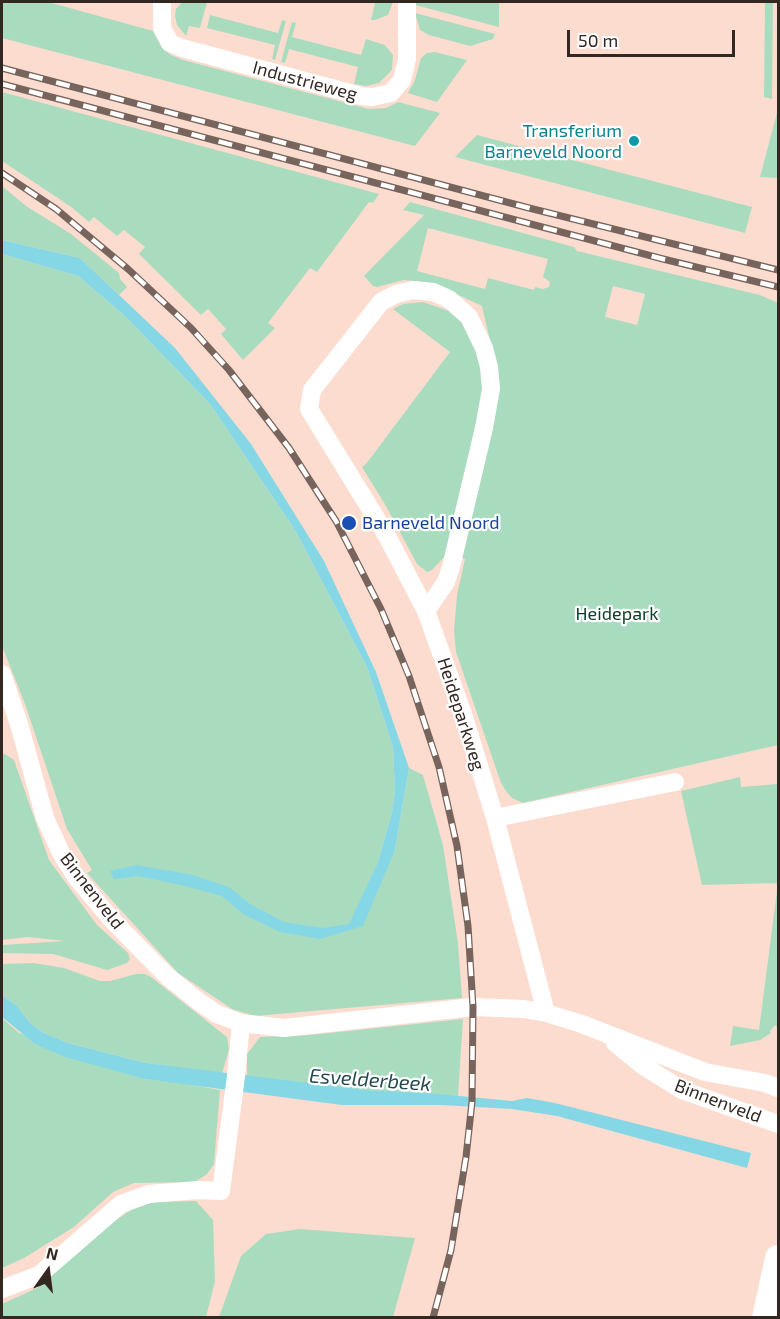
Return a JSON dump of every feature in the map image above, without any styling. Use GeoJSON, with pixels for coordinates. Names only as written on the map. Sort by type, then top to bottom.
{"type":"FeatureCollection","features":[{"type":"Feature","properties":{"kind":"main road"},"geometry":{"type":"LineString","coordinates":[[765,1317],[778,1258]]}},
{"type":"Feature","properties":{"kind":"street","name":"Industrieweg"},"geometry":{"type":"LineString","coordinates":[[162,2],[163,32],[170,43],[361,96],[372,97],[391,93],[402,80],[407,58],[406,2]]}},
{"type":"Feature","properties":{"kind":"street","name":"Heideparkweg"},"geometry":{"type":"LineString","coordinates":[[426,611],[446,582],[451,567],[491,389],[484,348],[470,317],[449,299],[433,292],[413,290],[396,294],[381,302],[312,390],[309,409],[387,536],[426,611],[463,714],[495,818],[546,1012]]}},
{"type":"Feature","properties":{"kind":"street","name":"Binnenveld"},"geometry":{"type":"LineString","coordinates":[[2,674],[19,724],[45,818],[61,853],[76,877],[112,920],[167,976],[217,1014],[241,1023],[284,1028],[473,1007],[510,1007],[546,1012],[705,1072],[765,1083],[778,1088]]}},
{"type":"Feature","properties":{"kind":"street"},"geometry":{"type":"LineString","coordinates":[[495,818],[675,782]]}},
{"type":"Feature","properties":{"kind":"street"},"geometry":{"type":"LineString","coordinates":[[2,1289],[39,1275],[121,1204],[149,1194],[198,1190],[221,1191],[234,1100],[241,1023]]}},
{"type":"Feature","properties":{"kind":"street","name":"Binnenveld"},"geometry":{"type":"LineString","coordinates":[[602,1032],[642,1065],[682,1090],[778,1124]]}},
{"type":"Feature","properties":{"kind":"green space"},"geometry":{"type":"Polygon","coordinates":[[[2,2],[48,2],[153,31],[162,48],[183,60],[369,109],[386,108],[398,102],[440,113],[415,146],[2,38],[2,2]]]}},
{"type":"Feature","properties":{"kind":"green space"},"geometry":{"type":"Polygon","coordinates":[[[182,2],[207,2],[200,28],[189,26],[186,36],[177,25],[175,16],[176,9],[182,2]]]}},
{"type":"Feature","properties":{"kind":"green space"},"geometry":{"type":"Polygon","coordinates":[[[368,2],[393,2],[388,15],[371,20],[375,3],[368,2]]]}},
{"type":"Feature","properties":{"kind":"green space"},"geometry":{"type":"Polygon","coordinates":[[[415,2],[499,2],[499,27],[415,5],[415,2]]]}},
{"type":"Feature","properties":{"kind":"green space"},"geometry":{"type":"Polygon","coordinates":[[[765,2],[773,2],[772,99],[764,97],[765,2]]]}},
{"type":"Feature","properties":{"kind":"green space"},"geometry":{"type":"Polygon","coordinates":[[[415,13],[495,34],[493,39],[470,46],[429,35],[420,30],[415,13]]]}},
{"type":"Feature","properties":{"kind":"green space"},"geometry":{"type":"Polygon","coordinates":[[[210,15],[278,33],[282,20],[286,21],[275,60],[272,59],[275,45],[207,28],[210,15]]]}},
{"type":"Feature","properties":{"kind":"green space"},"geometry":{"type":"Polygon","coordinates":[[[292,22],[296,23],[292,37],[361,55],[366,39],[385,45],[393,55],[392,70],[379,83],[366,86],[354,84],[358,67],[289,49],[285,63],[281,62],[292,22]]]}},
{"type":"Feature","properties":{"kind":"green space"},"geometry":{"type":"Polygon","coordinates":[[[435,52],[467,60],[437,102],[408,93],[415,80],[421,58],[427,53],[435,52]]]}},
{"type":"Feature","properties":{"kind":"green space"},"geometry":{"type":"Polygon","coordinates":[[[2,92],[379,194],[373,203],[369,202],[317,272],[310,268],[268,323],[275,328],[243,360],[221,334],[226,329],[208,309],[201,315],[139,254],[145,247],[124,230],[117,236],[94,217],[89,222],[70,206],[2,161],[2,92]]]}},
{"type":"Feature","properties":{"kind":"green space"},"geometry":{"type":"Polygon","coordinates":[[[778,109],[778,178],[760,177],[778,109]]]}},
{"type":"Feature","properties":{"kind":"green space"},"geometry":{"type":"Polygon","coordinates":[[[477,135],[752,207],[745,233],[455,157],[477,135]]]}},
{"type":"Feature","properties":{"kind":"green space"},"geometry":{"type":"Polygon","coordinates":[[[2,186],[26,206],[71,234],[119,273],[120,279],[127,287],[119,295],[80,258],[2,240],[2,186]]]}},
{"type":"Feature","properties":{"kind":"green space","name":"Heidepark"},"geometry":{"type":"Polygon","coordinates":[[[410,202],[574,247],[577,251],[760,295],[778,303],[778,745],[523,803],[512,798],[506,791],[501,783],[456,652],[454,630],[457,595],[465,559],[460,557],[496,367],[482,306],[433,283],[404,280],[377,287],[373,286],[364,276],[424,215],[403,210],[410,202]],[[428,228],[417,271],[485,289],[488,278],[534,290],[535,287],[543,289],[549,287],[550,282],[543,277],[548,259],[428,228]],[[613,286],[605,317],[637,325],[645,294],[613,286]]]}},
{"type":"Feature","properties":{"kind":"green space"},"geometry":{"type":"Polygon","coordinates":[[[2,254],[78,276],[124,315],[210,404],[295,530],[367,667],[393,747],[395,791],[392,812],[372,876],[395,850],[409,768],[423,775],[443,845],[458,943],[462,998],[255,1016],[232,1009],[178,973],[87,873],[92,870],[67,829],[25,704],[2,646],[2,254]]]}},
{"type":"Feature","properties":{"kind":"green space"},"geometry":{"type":"Polygon","coordinates":[[[423,302],[449,311],[464,324],[477,351],[484,387],[447,554],[432,570],[427,572],[417,564],[362,467],[450,352],[393,309],[403,304],[423,302]]]}},
{"type":"Feature","properties":{"kind":"green space"},"geometry":{"type":"Polygon","coordinates":[[[2,754],[14,760],[49,860],[97,925],[128,953],[130,959],[127,963],[107,970],[53,954],[2,953],[2,945],[65,941],[28,937],[2,940],[2,754]]]}},
{"type":"Feature","properties":{"kind":"green space"},"geometry":{"type":"Polygon","coordinates":[[[740,777],[741,787],[778,784],[778,883],[702,885],[681,791],[740,777]]]}},
{"type":"Feature","properties":{"kind":"green space"},"geometry":{"type":"Polygon","coordinates":[[[778,883],[778,1028],[775,1025],[771,1033],[760,1040],[730,1046],[733,1026],[759,1030],[778,883]]]}},
{"type":"Feature","properties":{"kind":"green space"},"geometry":{"type":"Polygon","coordinates":[[[33,963],[64,968],[100,981],[110,981],[136,974],[151,977],[227,1037],[229,1049],[222,1074],[146,1063],[68,1043],[44,1033],[30,1023],[18,1007],[2,995],[2,964],[33,963]]]}},
{"type":"Feature","properties":{"kind":"green space"},"geometry":{"type":"Polygon","coordinates":[[[2,1018],[19,1033],[145,1079],[220,1090],[214,1164],[207,1174],[195,1182],[134,1183],[113,1192],[74,1227],[24,1258],[2,1268],[2,1018]]]}},
{"type":"Feature","properties":{"kind":"green space"},"geometry":{"type":"Polygon","coordinates":[[[463,1019],[458,1096],[366,1090],[247,1077],[247,1054],[260,1037],[310,1035],[463,1019]]]}},
{"type":"Feature","properties":{"kind":"green space"},"geometry":{"type":"Polygon","coordinates":[[[196,1201],[213,1220],[215,1281],[206,1317],[2,1317],[2,1304],[37,1288],[113,1222],[137,1206],[156,1202],[196,1201]]]}},
{"type":"Feature","properties":{"kind":"green space"},"geometry":{"type":"Polygon","coordinates":[[[300,1229],[415,1238],[393,1317],[219,1317],[241,1256],[266,1234],[300,1229]]]}},
{"type":"Feature","properties":{"kind":"water"},"geometry":{"type":"Polygon","coordinates":[[[2,240],[80,258],[175,348],[251,444],[324,561],[376,672],[409,768],[395,850],[363,926],[320,939],[280,932],[243,914],[222,896],[138,876],[114,879],[110,871],[136,865],[189,874],[229,887],[250,904],[284,922],[323,928],[349,924],[378,862],[392,812],[395,791],[393,747],[367,667],[295,530],[210,404],[124,315],[78,276],[2,254],[2,240]]]}},
{"type":"Feature","properties":{"kind":"water"},"geometry":{"type":"Polygon","coordinates":[[[2,995],[18,1007],[30,1023],[44,1033],[68,1043],[146,1063],[366,1090],[512,1101],[527,1098],[555,1103],[751,1153],[747,1168],[557,1116],[512,1109],[441,1105],[342,1105],[145,1079],[65,1057],[35,1044],[2,1017],[2,995]]]}},
{"type":"Feature","properties":{"kind":"railway"},"geometry":{"type":"LineString","coordinates":[[2,68],[529,208],[778,270]]}},
{"type":"Feature","properties":{"kind":"railway"},"geometry":{"type":"LineString","coordinates":[[2,84],[663,259],[778,287]]}},
{"type":"Feature","properties":{"kind":"railway"},"geometry":{"type":"LineString","coordinates":[[2,173],[56,209],[128,269],[191,328],[229,370],[289,448],[336,521],[381,609],[409,676],[439,767],[457,846],[468,926],[473,1007],[472,1102],[466,1157],[451,1250],[433,1318]]}},
{"type":"Feature","properties":{"kind":"place","name":"Transferium Barneveld Noord"},"geometry":{"type":"Point","coordinates":[634,141]}},
{"type":"Feature","properties":{"kind":"place","name":"Barneveld Noord"},"geometry":{"type":"Point","coordinates":[349,523]}},
{"type":"Feature","properties":{"kind":"water label","name":"Esvelderbeek"},"geometry":{"type":"Point","coordinates":[370,1080]}}]}
